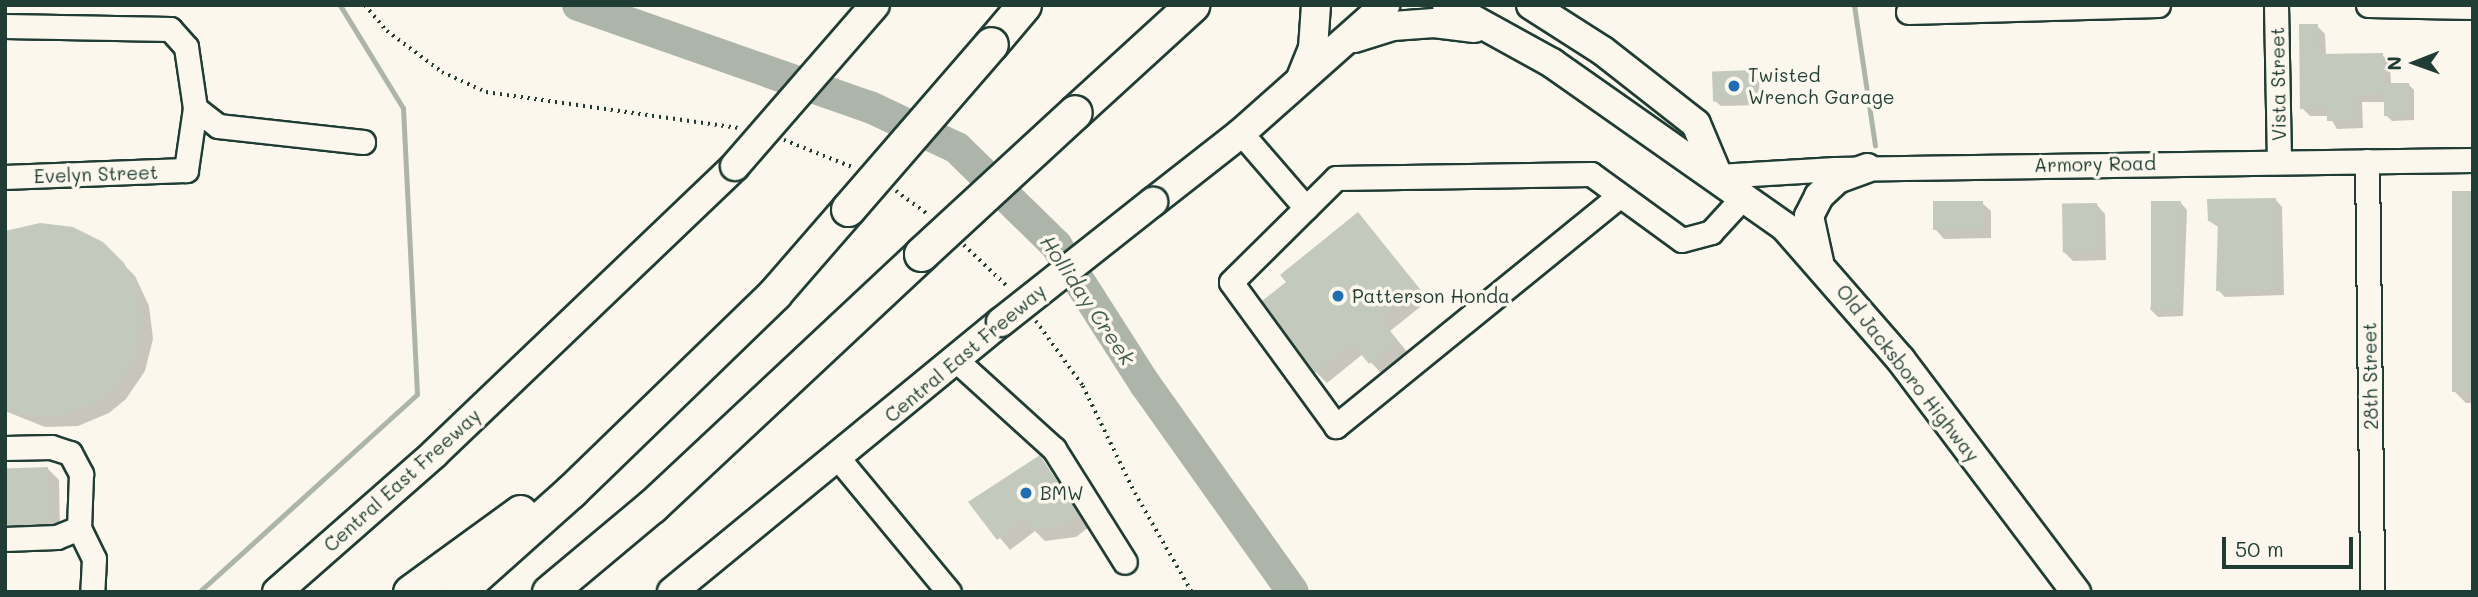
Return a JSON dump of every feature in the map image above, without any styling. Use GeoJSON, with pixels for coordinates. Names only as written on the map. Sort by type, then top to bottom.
{"type":"FeatureCollection","features":[{"type":"Feature","properties":{"kind":"highway"},"geometry":{"type":"LineString","coordinates":[[458,592],[571,491],[775,293],[1024,5]]}},
{"type":"Feature","properties":{"kind":"highway"},"geometry":{"type":"LineString","coordinates":[[569,592],[652,506],[1192,5]]}},
{"type":"Feature","properties":{"kind":"highway"},"geometry":{"type":"LineString","coordinates":[[410,592],[513,516],[571,491]]}},
{"type":"Feature","properties":{"kind":"highway"},"geometry":{"type":"LineString","coordinates":[[549,592],[652,506]]}},
{"type":"Feature","properties":{"kind":"main road","name":"Central East Freeway"},"geometry":{"type":"LineString","coordinates":[[277,592],[435,453],[735,166],[875,5]]}},
{"type":"Feature","properties":{"kind":"main road"},"geometry":{"type":"LineString","coordinates":[[1300,80],[1313,48],[1316,5]]}},
{"type":"Feature","properties":{"kind":"main road","name":"Central East Freeway"},"geometry":{"type":"LineString","coordinates":[[687,587],[1001,322],[1241,133],[1385,5]]}},
{"type":"Feature","properties":{"kind":"main road","name":"Old Jacksboro Highway"},"geometry":{"type":"LineString","coordinates":[[1447,5],[1552,63],[1678,155],[1718,176],[1785,227],[1819,262],[1901,360],[2076,592]]}},
{"type":"Feature","properties":{"kind":"main road","name":"Old Jacksboro Highway"},"geometry":{"type":"LineString","coordinates":[[1531,5],[1603,51],[1696,124],[1718,176]]}},
{"type":"Feature","properties":{"kind":"main road"},"geometry":{"type":"LineString","coordinates":[[1344,41],[1393,26],[1434,23],[1492,30]]}},
{"type":"Feature","properties":{"kind":"main road"},"geometry":{"type":"LineString","coordinates":[[1819,262],[1810,216],[1819,196],[1837,179],[1867,168]]}},
{"type":"Feature","properties":{"kind":"street"},"geometry":{"type":"LineString","coordinates":[[1908,12],[2158,5]]}},
{"type":"Feature","properties":{"kind":"street","name":"Vista Street"},"geometry":{"type":"LineString","coordinates":[[2276,5],[2279,162]]}},
{"type":"Feature","properties":{"kind":"street"},"geometry":{"type":"LineString","coordinates":[[2368,5],[2473,6]]}},
{"type":"Feature","properties":{"kind":"street"},"geometry":{"type":"LineString","coordinates":[[5,26],[170,29],[186,47],[195,108],[218,126],[363,142]]}},
{"type":"Feature","properties":{"kind":"street","name":"Evelyn Street"},"geometry":{"type":"LineString","coordinates":[[5,177],[186,170],[195,108]]}},
{"type":"Feature","properties":{"kind":"street"},"geometry":{"type":"LineString","coordinates":[[1241,133],[1306,208]]}},
{"type":"Feature","properties":{"kind":"street","name":"Armory Road"},"geometry":{"type":"LineString","coordinates":[[1718,176],[1867,168],[2473,160]]}},
{"type":"Feature","properties":{"kind":"street","name":"28th Street"},"geometry":{"type":"LineString","coordinates":[[2367,161],[2372,592]]}},
{"type":"Feature","properties":{"kind":"street"},"geometry":{"type":"LineString","coordinates":[[1619,196],[1336,426],[1231,282],[1336,178],[1591,174],[1682,240],[1711,232],[1744,196]]}},
{"type":"Feature","properties":{"kind":"street"},"geometry":{"type":"LineString","coordinates":[[957,361],[1054,449],[1125,562]]}},
{"type":"Feature","properties":{"kind":"street"},"geometry":{"type":"LineString","coordinates":[[5,448],[51,447],[78,461],[79,528],[94,559],[92,592]]}},
{"type":"Feature","properties":{"kind":"street"},"geometry":{"type":"LineString","coordinates":[[838,458],[949,592]]}},
{"type":"Feature","properties":{"kind":"street"},"geometry":{"type":"LineString","coordinates":[[5,538],[57,537],[79,528]]}},
{"type":"Feature","properties":{"kind":"building"},"geometry":{"type":"Polygon","coordinates":[[[2299,24],[2318,24],[2318,54],[2383,53],[2384,94],[2355,95],[2355,121],[2327,121],[2327,108],[2300,109],[2299,24]]]}},
{"type":"Feature","properties":{"kind":"building","name":"Twisted Wrench Garage"},"geometry":{"type":"Polygon","coordinates":[[[1754,70],[1755,100],[1713,101],[1712,71],[1754,70]]]}},
{"type":"Feature","properties":{"kind":"building"},"geometry":{"type":"Polygon","coordinates":[[[2384,83],[2409,83],[2409,116],[2384,116],[2384,83]]]}},
{"type":"Feature","properties":{"kind":"building"},"geometry":{"type":"Polygon","coordinates":[[[2452,191],[2473,191],[2473,392],[2452,392],[2452,191]]]}},
{"type":"Feature","properties":{"kind":"building"},"geometry":{"type":"Polygon","coordinates":[[[2276,198],[2278,289],[2216,291],[2218,221],[2208,221],[2207,199],[2276,198]]]}},
{"type":"Feature","properties":{"kind":"building"},"geometry":{"type":"Polygon","coordinates":[[[1933,201],[1983,201],[1983,230],[1933,230],[1933,201]]]}},
{"type":"Feature","properties":{"kind":"building"},"geometry":{"type":"Polygon","coordinates":[[[2151,201],[2181,201],[2181,310],[2151,310],[2151,201]]]}},
{"type":"Feature","properties":{"kind":"building"},"geometry":{"type":"Polygon","coordinates":[[[2097,203],[2098,252],[2063,253],[2062,204],[2097,203]]]}},
{"type":"Feature","properties":{"kind":"building","name":"Patterson Honda"},"geometry":{"type":"Polygon","coordinates":[[[1358,212],[1419,288],[1380,319],[1398,341],[1369,364],[1352,343],[1315,373],[1262,301],[1286,282],[1280,275],[1358,212]]]}},
{"type":"Feature","properties":{"kind":"building"},"geometry":{"type":"Polygon","coordinates":[[[40,223],[73,227],[103,242],[124,263],[139,293],[142,327],[134,360],[115,388],[98,402],[66,415],[33,417],[5,408],[5,231],[40,223]]]}},
{"type":"Feature","properties":{"kind":"building","name":"BMW"},"geometry":{"type":"Polygon","coordinates":[[[1040,455],[1079,515],[1065,526],[1032,530],[1024,520],[997,540],[968,502],[1040,455]]]}},
{"type":"Feature","properties":{"kind":"building"},"geometry":{"type":"Polygon","coordinates":[[[48,467],[50,523],[7,524],[5,469],[48,467]]]}},
{"type":"Feature","properties":{"kind":"waterway"},"geometry":{"type":"LineString","coordinates":[[199,592],[417,394],[403,108],[340,5]]}},
{"type":"Feature","properties":{"kind":"waterway","name":"Holliday Creek"},"geometry":{"type":"LineString","coordinates":[[578,5],[870,107],[957,148],[1056,245],[1145,384],[1293,592]]}},
{"type":"Feature","properties":{"kind":"waterway"},"geometry":{"type":"LineString","coordinates":[[1854,5],[1875,145]]}},
{"type":"Feature","properties":{"kind":"place","name":"Twisted Wrench Garage"},"geometry":{"type":"Point","coordinates":[1734,86]}},
{"type":"Feature","properties":{"kind":"place","name":"Patterson Honda"},"geometry":{"type":"Point","coordinates":[1338,296]}},
{"type":"Feature","properties":{"kind":"place","name":"BMW"},"geometry":{"type":"Point","coordinates":[1026,493]}}]}
